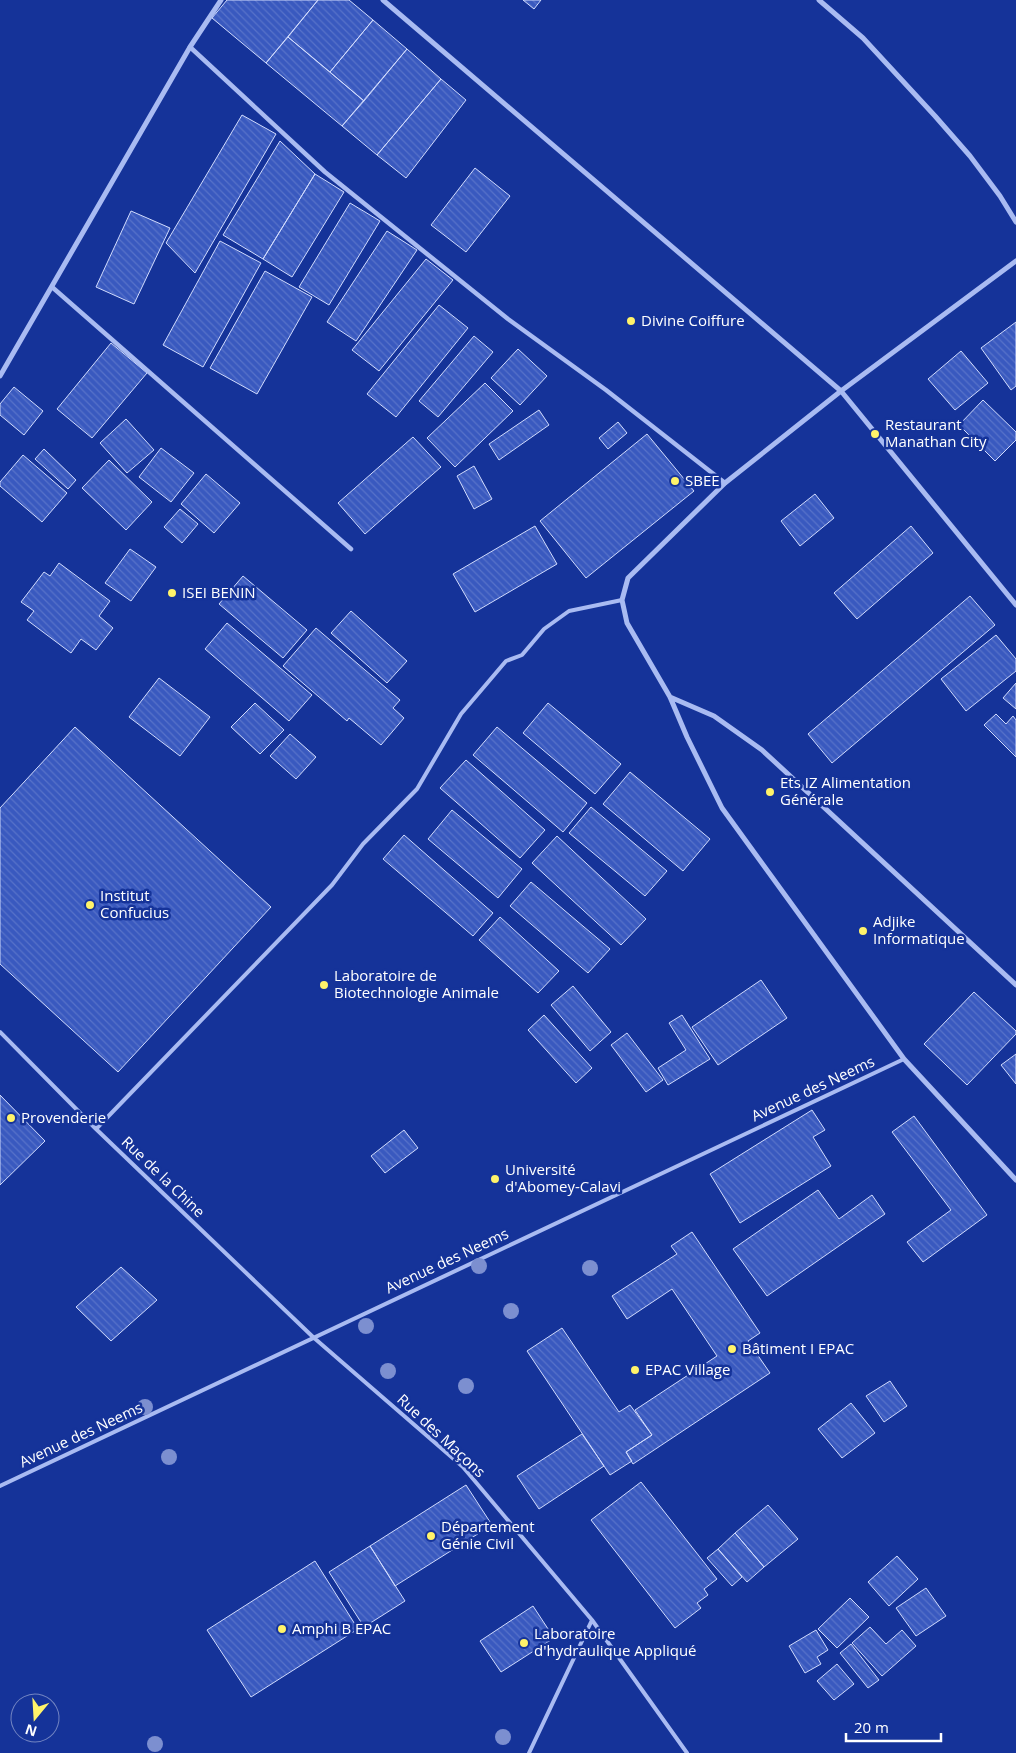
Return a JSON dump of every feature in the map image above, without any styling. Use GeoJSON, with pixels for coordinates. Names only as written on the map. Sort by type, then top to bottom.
{"type":"FeatureCollection","features":[{"type":"Feature","properties":{"kind":"street"},"geometry":{"type":"LineString","coordinates":[[0,376],[190,47],[221,0]]}},
{"type":"Feature","properties":{"kind":"street"},"geometry":{"type":"LineString","coordinates":[[383,0],[841,391],[1016,605]]}},
{"type":"Feature","properties":{"kind":"street"},"geometry":{"type":"LineString","coordinates":[[818,0],[863,38],[935,116],[970,156],[1000,196],[1016,222]]}},
{"type":"Feature","properties":{"kind":"street"},"geometry":{"type":"LineString","coordinates":[[190,47],[325,172],[508,319],[606,390],[725,483]]}},
{"type":"Feature","properties":{"kind":"street"},"geometry":{"type":"LineString","coordinates":[[1016,262],[841,391],[725,483],[628,578],[622,600],[627,623],[670,697],[687,737],[722,808],[904,1059],[1016,1180]]}},
{"type":"Feature","properties":{"kind":"street"},"geometry":{"type":"LineString","coordinates":[[52,287],[351,549]]}},
{"type":"Feature","properties":{"kind":"street"},"geometry":{"type":"LineString","coordinates":[[670,697],[714,716],[762,750],[1016,984]]}},
{"type":"Feature","properties":{"kind":"lane"},"geometry":{"type":"LineString","coordinates":[[96,1129],[332,885],[363,844],[417,789],[460,714],[506,661],[522,656],[544,628],[569,611],[622,600]]}},
{"type":"Feature","properties":{"kind":"lane","name":"Rue de la Chine"},"geometry":{"type":"LineString","coordinates":[[0,1032],[96,1129],[313,1337]]}},
{"type":"Feature","properties":{"kind":"lane","name":"Avenue des Neems"},"geometry":{"type":"LineString","coordinates":[[0,1486],[904,1059]]}},
{"type":"Feature","properties":{"kind":"lane","name":"Rue des Maçons"},"geometry":{"type":"LineString","coordinates":[[313,1337],[463,1467],[592,1620],[687,1753]]}},
{"type":"Feature","properties":{"kind":"lane"},"geometry":{"type":"LineString","coordinates":[[529,1753],[592,1620]]}},
{"type":"Feature","properties":{"kind":"building"},"geometry":{"type":"Polygon","coordinates":[[[227,0],[318,0],[266,63],[212,18],[227,0]]]}},
{"type":"Feature","properties":{"kind":"building"},"geometry":{"type":"Polygon","coordinates":[[[318,0],[349,0],[373,20],[330,72],[288,37],[318,0]]]}},
{"type":"Feature","properties":{"kind":"building"},"geometry":{"type":"Polygon","coordinates":[[[523,0],[541,0],[534,9],[523,0]]]}},
{"type":"Feature","properties":{"kind":"building"},"geometry":{"type":"Polygon","coordinates":[[[373,20],[407,49],[364,101],[330,72],[373,20]]]}},
{"type":"Feature","properties":{"kind":"building"},"geometry":{"type":"Polygon","coordinates":[[[288,37],[364,101],[342,126],[266,63],[288,37]]]}},
{"type":"Feature","properties":{"kind":"building"},"geometry":{"type":"Polygon","coordinates":[[[407,49],[441,79],[377,155],[342,126],[407,49]]]}},
{"type":"Feature","properties":{"kind":"building"},"geometry":{"type":"Polygon","coordinates":[[[441,79],[466,100],[406,178],[377,155],[441,79]]]}},
{"type":"Feature","properties":{"kind":"building"},"geometry":{"type":"Polygon","coordinates":[[[242,115],[276,134],[195,273],[166,243],[242,115]]]}},
{"type":"Feature","properties":{"kind":"building"},"geometry":{"type":"Polygon","coordinates":[[[280,141],[315,174],[263,259],[223,235],[280,141]]]}},
{"type":"Feature","properties":{"kind":"building"},"geometry":{"type":"Polygon","coordinates":[[[475,168],[510,196],[466,252],[431,225],[475,168]]]}},
{"type":"Feature","properties":{"kind":"building"},"geometry":{"type":"Polygon","coordinates":[[[315,174],[344,192],[292,277],[263,259],[315,174]]]}},
{"type":"Feature","properties":{"kind":"building"},"geometry":{"type":"Polygon","coordinates":[[[350,203],[380,221],[329,305],[299,287],[350,203]]]}},
{"type":"Feature","properties":{"kind":"building"},"geometry":{"type":"Polygon","coordinates":[[[131,211],[170,228],[134,304],[96,287],[131,211]]]}},
{"type":"Feature","properties":{"kind":"building"},"geometry":{"type":"Polygon","coordinates":[[[387,231],[417,250],[356,341],[327,322],[387,231]]]}},
{"type":"Feature","properties":{"kind":"building"},"geometry":{"type":"Polygon","coordinates":[[[220,241],[261,263],[203,367],[163,345],[220,241]]]}},
{"type":"Feature","properties":{"kind":"building"},"geometry":{"type":"Polygon","coordinates":[[[426,259],[453,280],[379,371],[352,350],[426,259]]]}},
{"type":"Feature","properties":{"kind":"building"},"geometry":{"type":"Polygon","coordinates":[[[265,271],[312,297],[257,394],[210,368],[265,271]]]}},
{"type":"Feature","properties":{"kind":"building"},"geometry":{"type":"Polygon","coordinates":[[[439,305],[468,328],[396,417],[367,394],[439,305]]]}},
{"type":"Feature","properties":{"kind":"building"},"geometry":{"type":"Polygon","coordinates":[[[1016,322],[1016,386],[1011,390],[981,348],[1016,322]]]}},
{"type":"Feature","properties":{"kind":"building"},"geometry":{"type":"Polygon","coordinates":[[[474,336],[493,352],[438,417],[419,401],[474,336]]]}},
{"type":"Feature","properties":{"kind":"building"},"geometry":{"type":"Polygon","coordinates":[[[111,343],[147,373],[92,438],[57,409],[111,343]]]}},
{"type":"Feature","properties":{"kind":"building"},"geometry":{"type":"Polygon","coordinates":[[[518,349],[547,376],[520,405],[491,378],[518,349]]]}},
{"type":"Feature","properties":{"kind":"building"},"geometry":{"type":"Polygon","coordinates":[[[961,351],[988,383],[955,410],[928,379],[961,351]]]}},
{"type":"Feature","properties":{"kind":"building"},"geometry":{"type":"Polygon","coordinates":[[[485,383],[513,411],[455,467],[427,438],[485,383]]]}},
{"type":"Feature","properties":{"kind":"building"},"geometry":{"type":"Polygon","coordinates":[[[14,387],[43,411],[24,435],[0,415],[0,404],[14,387]]]}},
{"type":"Feature","properties":{"kind":"building"},"geometry":{"type":"Polygon","coordinates":[[[983,400],[1016,432],[1016,440],[995,461],[959,425],[983,400]]]}},
{"type":"Feature","properties":{"kind":"building"},"geometry":{"type":"Polygon","coordinates":[[[539,410],[549,425],[499,460],[489,444],[539,410]]]}},
{"type":"Feature","properties":{"kind":"building"},"geometry":{"type":"Polygon","coordinates":[[[126,419],[154,450],[127,473],[100,443],[126,419]]]}},
{"type":"Feature","properties":{"kind":"building"},"geometry":{"type":"Polygon","coordinates":[[[618,422],[627,433],[608,449],[599,438],[618,422]]]}},
{"type":"Feature","properties":{"kind":"building"},"geometry":{"type":"Polygon","coordinates":[[[647,434],[694,491],[586,578],[540,521],[647,434]]]}},
{"type":"Feature","properties":{"kind":"building"},"geometry":{"type":"Polygon","coordinates":[[[413,437],[441,467],[365,534],[338,503],[413,437]]]}},
{"type":"Feature","properties":{"kind":"building"},"geometry":{"type":"Polygon","coordinates":[[[161,448],[194,473],[171,502],[139,477],[161,448]]]}},
{"type":"Feature","properties":{"kind":"building"},"geometry":{"type":"Polygon","coordinates":[[[44,449],[76,480],[68,489],[35,459],[44,449]]]}},
{"type":"Feature","properties":{"kind":"building"},"geometry":{"type":"Polygon","coordinates":[[[23,455],[67,493],[42,522],[0,486],[0,482],[23,455]]]}},
{"type":"Feature","properties":{"kind":"building"},"geometry":{"type":"Polygon","coordinates":[[[109,460],[152,502],[126,530],[82,488],[109,460]]]}},
{"type":"Feature","properties":{"kind":"building"},"geometry":{"type":"Polygon","coordinates":[[[474,466],[492,499],[474,509],[457,476],[474,466]]]}},
{"type":"Feature","properties":{"kind":"building"},"geometry":{"type":"Polygon","coordinates":[[[206,474],[240,503],[214,533],[181,504],[206,474]]]}},
{"type":"Feature","properties":{"kind":"building"},"geometry":{"type":"Polygon","coordinates":[[[815,494],[834,518],[800,546],[781,521],[815,494]]]}},
{"type":"Feature","properties":{"kind":"building"},"geometry":{"type":"Polygon","coordinates":[[[180,509],[198,524],[182,543],[164,527],[180,509]]]}},
{"type":"Feature","properties":{"kind":"building"},"geometry":{"type":"Polygon","coordinates":[[[535,526],[557,564],[475,612],[453,574],[535,526]]]}},
{"type":"Feature","properties":{"kind":"building"},"geometry":{"type":"Polygon","coordinates":[[[911,526],[933,553],[857,619],[834,593],[911,526]]]}},
{"type":"Feature","properties":{"kind":"building"},"geometry":{"type":"Polygon","coordinates":[[[130,549],[156,567],[131,601],[105,583],[130,549]]]}},
{"type":"Feature","properties":{"kind":"building"},"geometry":{"type":"Polygon","coordinates":[[[59,563],[110,601],[99,616],[113,628],[96,650],[81,639],[71,653],[27,620],[34,611],[21,602],[44,572],[50,576],[59,563]]]}},
{"type":"Feature","properties":{"kind":"building"},"geometry":{"type":"Polygon","coordinates":[[[243,576],[307,630],[283,658],[219,604],[243,576]]]}},
{"type":"Feature","properties":{"kind":"building"},"geometry":{"type":"Polygon","coordinates":[[[970,596],[995,625],[832,763],[808,734],[970,596]]]}},
{"type":"Feature","properties":{"kind":"building"},"geometry":{"type":"Polygon","coordinates":[[[351,611],[407,661],[387,683],[331,633],[351,611]]]}},
{"type":"Feature","properties":{"kind":"building"},"geometry":{"type":"Polygon","coordinates":[[[227,623],[312,695],[289,721],[205,649],[227,623]]]}},
{"type":"Feature","properties":{"kind":"building"},"geometry":{"type":"Polygon","coordinates":[[[316,628],[400,700],[393,708],[404,718],[381,745],[349,718],[347,721],[283,666],[316,628]]]}},
{"type":"Feature","properties":{"kind":"building"},"geometry":{"type":"Polygon","coordinates":[[[996,635],[1016,659],[1016,671],[966,711],[941,679],[996,635]]]}},
{"type":"Feature","properties":{"kind":"building"},"geometry":{"type":"Polygon","coordinates":[[[159,678],[210,717],[180,756],[129,717],[159,678]]]}},
{"type":"Feature","properties":{"kind":"building"},"geometry":{"type":"Polygon","coordinates":[[[1016,683],[1016,709],[1003,698],[1016,683]]]}},
{"type":"Feature","properties":{"kind":"building"},"geometry":{"type":"Polygon","coordinates":[[[255,703],[284,730],[260,754],[231,727],[255,703]]]}},
{"type":"Feature","properties":{"kind":"building"},"geometry":{"type":"Polygon","coordinates":[[[548,703],[621,764],[595,794],[523,733],[548,703]]]}},
{"type":"Feature","properties":{"kind":"building"},"geometry":{"type":"Polygon","coordinates":[[[996,714],[1006,724],[1013,716],[1016,720],[1016,757],[984,725],[996,714]]]}},
{"type":"Feature","properties":{"kind":"building"},"geometry":{"type":"Polygon","coordinates":[[[75,727],[271,907],[118,1072],[0,964],[0,808],[75,727]]]}},
{"type":"Feature","properties":{"kind":"building"},"geometry":{"type":"Polygon","coordinates":[[[497,727],[587,803],[563,832],[473,755],[497,727]]]}},
{"type":"Feature","properties":{"kind":"building"},"geometry":{"type":"Polygon","coordinates":[[[290,734],[316,757],[296,779],[270,756],[290,734]]]}},
{"type":"Feature","properties":{"kind":"building"},"geometry":{"type":"Polygon","coordinates":[[[466,760],[545,830],[520,858],[440,788],[466,760]]]}},
{"type":"Feature","properties":{"kind":"building"},"geometry":{"type":"Polygon","coordinates":[[[630,772],[710,839],[683,871],[603,804],[630,772]]]}},
{"type":"Feature","properties":{"kind":"building"},"geometry":{"type":"Polygon","coordinates":[[[591,807],[667,871],[645,896],[569,833],[591,807]]]}},
{"type":"Feature","properties":{"kind":"building"},"geometry":{"type":"Polygon","coordinates":[[[452,810],[522,869],[498,898],[428,839],[452,810]]]}},
{"type":"Feature","properties":{"kind":"building"},"geometry":{"type":"Polygon","coordinates":[[[404,835],[493,913],[473,936],[383,859],[404,835]]]}},
{"type":"Feature","properties":{"kind":"building"},"geometry":{"type":"Polygon","coordinates":[[[557,836],[646,919],[621,945],[532,863],[557,836]]]}},
{"type":"Feature","properties":{"kind":"building"},"geometry":{"type":"Polygon","coordinates":[[[531,882],[610,949],[588,973],[510,906],[531,882]]]}},
{"type":"Feature","properties":{"kind":"building"},"geometry":{"type":"Polygon","coordinates":[[[500,917],[559,971],[538,993],[479,940],[500,917]]]}},
{"type":"Feature","properties":{"kind":"building"},"geometry":{"type":"Polygon","coordinates":[[[761,980],[787,1018],[718,1065],[692,1027],[761,980]]]}},
{"type":"Feature","properties":{"kind":"building"},"geometry":{"type":"Polygon","coordinates":[[[573,986],[611,1032],[590,1051],[551,1005],[573,986]]]}},
{"type":"Feature","properties":{"kind":"building"},"geometry":{"type":"Polygon","coordinates":[[[974,992],[1016,1031],[1016,1034],[967,1085],[924,1044],[974,992]]]}},
{"type":"Feature","properties":{"kind":"building"},"geometry":{"type":"Polygon","coordinates":[[[544,1015],[592,1068],[576,1083],[528,1030],[544,1015]]]}},
{"type":"Feature","properties":{"kind":"building"},"geometry":{"type":"Polygon","coordinates":[[[682,1015],[710,1059],[668,1085],[658,1068],[686,1050],[669,1023],[682,1015]]]}},
{"type":"Feature","properties":{"kind":"building"},"geometry":{"type":"Polygon","coordinates":[[[627,1033],[663,1080],[646,1092],[611,1045],[627,1033]]]}},
{"type":"Feature","properties":{"kind":"building"},"geometry":{"type":"Polygon","coordinates":[[[1016,1054],[1016,1084],[1001,1065],[1016,1054]]]}},
{"type":"Feature","properties":{"kind":"building","name":"Provenderie"},"geometry":{"type":"Polygon","coordinates":[[[0,1095],[45,1141],[0,1185],[0,1095]]]}},
{"type":"Feature","properties":{"kind":"building"},"geometry":{"type":"Polygon","coordinates":[[[812,1110],[825,1130],[813,1137],[831,1166],[740,1223],[710,1174],[812,1110]]]}},
{"type":"Feature","properties":{"kind":"building"},"geometry":{"type":"Polygon","coordinates":[[[914,1116],[987,1215],[923,1262],[907,1242],[951,1210],[892,1132],[914,1116]]]}},
{"type":"Feature","properties":{"kind":"building"},"geometry":{"type":"Polygon","coordinates":[[[404,1130],[418,1148],[385,1173],[371,1156],[404,1130]]]}},
{"type":"Feature","properties":{"kind":"building"},"geometry":{"type":"Polygon","coordinates":[[[818,1190],[839,1219],[872,1195],[885,1214],[767,1296],[733,1249],[818,1190]]]}},
{"type":"Feature","properties":{"kind":"building","name":"Bâtiment I EPAC"},"geometry":{"type":"Polygon","coordinates":[[[692,1232],[760,1333],[748,1341],[770,1373],[633,1464],[626,1452],[652,1435],[635,1410],[717,1356],[672,1289],[627,1319],[612,1296],[677,1254],[671,1246],[692,1232]]]}},
{"type":"Feature","properties":{"kind":"building"},"geometry":{"type":"Polygon","coordinates":[[[121,1267],[157,1300],[111,1341],[76,1307],[121,1267]]]}},
{"type":"Feature","properties":{"kind":"building"},"geometry":{"type":"Polygon","coordinates":[[[562,1328],[619,1412],[630,1405],[652,1435],[626,1452],[632,1461],[610,1475],[527,1351],[562,1328]]]}},
{"type":"Feature","properties":{"kind":"building"},"geometry":{"type":"Polygon","coordinates":[[[890,1381],[907,1406],[884,1422],[866,1396],[890,1381]]]}},
{"type":"Feature","properties":{"kind":"building"},"geometry":{"type":"Polygon","coordinates":[[[851,1403],[875,1433],[842,1458],[818,1429],[851,1403]]]}},
{"type":"Feature","properties":{"kind":"building"},"geometry":{"type":"Polygon","coordinates":[[[582,1434],[604,1466],[539,1509],[517,1476],[582,1434]]]}},
{"type":"Feature","properties":{"kind":"building"},"geometry":{"type":"Polygon","coordinates":[[[641,1482],[717,1579],[704,1589],[708,1595],[697,1603],[701,1608],[675,1628],[591,1520],[641,1482]]]}},
{"type":"Feature","properties":{"kind":"building","name":"Département Génie Civil"},"geometry":{"type":"Polygon","coordinates":[[[466,1485],[492,1525],[395,1586],[370,1546],[466,1485]]]}},
{"type":"Feature","properties":{"kind":"building"},"geometry":{"type":"Polygon","coordinates":[[[768,1505],[798,1539],[764,1567],[735,1533],[768,1505]]]}},
{"type":"Feature","properties":{"kind":"building"},"geometry":{"type":"Polygon","coordinates":[[[735,1533],[764,1567],[747,1582],[718,1549],[735,1533]]]}},
{"type":"Feature","properties":{"kind":"building"},"geometry":{"type":"Polygon","coordinates":[[[370,1546],[405,1601],[364,1627],[329,1572],[370,1546]]]}},
{"type":"Feature","properties":{"kind":"building"},"geometry":{"type":"Polygon","coordinates":[[[718,1549],[742,1577],[732,1586],[707,1558],[718,1549]]]}},
{"type":"Feature","properties":{"kind":"building"},"geometry":{"type":"Polygon","coordinates":[[[897,1556],[918,1579],[889,1606],[868,1582],[897,1556]]]}},
{"type":"Feature","properties":{"kind":"building","name":"Amphi B EPAC"},"geometry":{"type":"Polygon","coordinates":[[[315,1561],[358,1629],[251,1697],[207,1630],[315,1561]]]}},
{"type":"Feature","properties":{"kind":"building"},"geometry":{"type":"Polygon","coordinates":[[[926,1588],[946,1616],[916,1636],[896,1608],[926,1588]]]}},
{"type":"Feature","properties":{"kind":"building"},"geometry":{"type":"Polygon","coordinates":[[[850,1598],[869,1617],[837,1648],[818,1629],[850,1598]]]}},
{"type":"Feature","properties":{"kind":"building"},"geometry":{"type":"Polygon","coordinates":[[[533,1606],[554,1638],[501,1672],[480,1641],[533,1606]]]}},
{"type":"Feature","properties":{"kind":"building"},"geometry":{"type":"Polygon","coordinates":[[[870,1627],[886,1644],[902,1630],[916,1646],[882,1676],[852,1643],[870,1627]]]}},
{"type":"Feature","properties":{"kind":"building"},"geometry":{"type":"Polygon","coordinates":[[[816,1630],[828,1650],[817,1657],[821,1664],[805,1673],[789,1646],[816,1630]]]}},
{"type":"Feature","properties":{"kind":"building"},"geometry":{"type":"Polygon","coordinates":[[[851,1644],[879,1680],[868,1688],[840,1653],[851,1644]]]}},
{"type":"Feature","properties":{"kind":"building"},"geometry":{"type":"Polygon","coordinates":[[[837,1664],[854,1684],[834,1700],[817,1681],[837,1664]]]}},
{"type":"Feature","properties":{"kind":"place","name":"Divine Coiffure"},"geometry":{"type":"Point","coordinates":[631,321]}},
{"type":"Feature","properties":{"kind":"place","name":"Restaurant Manathan City"},"geometry":{"type":"Point","coordinates":[875,434]}},
{"type":"Feature","properties":{"kind":"place","name":"SBEE"},"geometry":{"type":"Point","coordinates":[675,481]}},
{"type":"Feature","properties":{"kind":"place","name":"ISEI BENIN"},"geometry":{"type":"Point","coordinates":[172,593]}},
{"type":"Feature","properties":{"kind":"place","name":"Ets IZ Alimentation Générale"},"geometry":{"type":"Point","coordinates":[770,792]}},
{"type":"Feature","properties":{"kind":"place","name":"Institut Confucius"},"geometry":{"type":"Point","coordinates":[90,905]}},
{"type":"Feature","properties":{"kind":"place","name":"Adjike Informatique"},"geometry":{"type":"Point","coordinates":[863,931]}},
{"type":"Feature","properties":{"kind":"place","name":"Laboratoire de Biotechnologie Animale"},"geometry":{"type":"Point","coordinates":[324,985]}},
{"type":"Feature","properties":{"kind":"place","name":"Provenderie"},"geometry":{"type":"Point","coordinates":[11,1118]}},
{"type":"Feature","properties":{"kind":"place","name":"Université d'Abomey-Calavi"},"geometry":{"type":"Point","coordinates":[495,1179]}},
{"type":"Feature","properties":{"kind":"place","name":"Bâtiment I EPAC"},"geometry":{"type":"Point","coordinates":[732,1349]}},
{"type":"Feature","properties":{"kind":"place","name":"EPAC Village"},"geometry":{"type":"Point","coordinates":[635,1370]}},
{"type":"Feature","properties":{"kind":"place","name":"Département Génie Civil"},"geometry":{"type":"Point","coordinates":[431,1536]}},
{"type":"Feature","properties":{"kind":"place","name":"Amphi B EPAC"},"geometry":{"type":"Point","coordinates":[282,1629]}},
{"type":"Feature","properties":{"kind":"place","name":"Laboratoire d'hydraulique Appliqué"},"geometry":{"type":"Point","coordinates":[524,1643]}}]}
